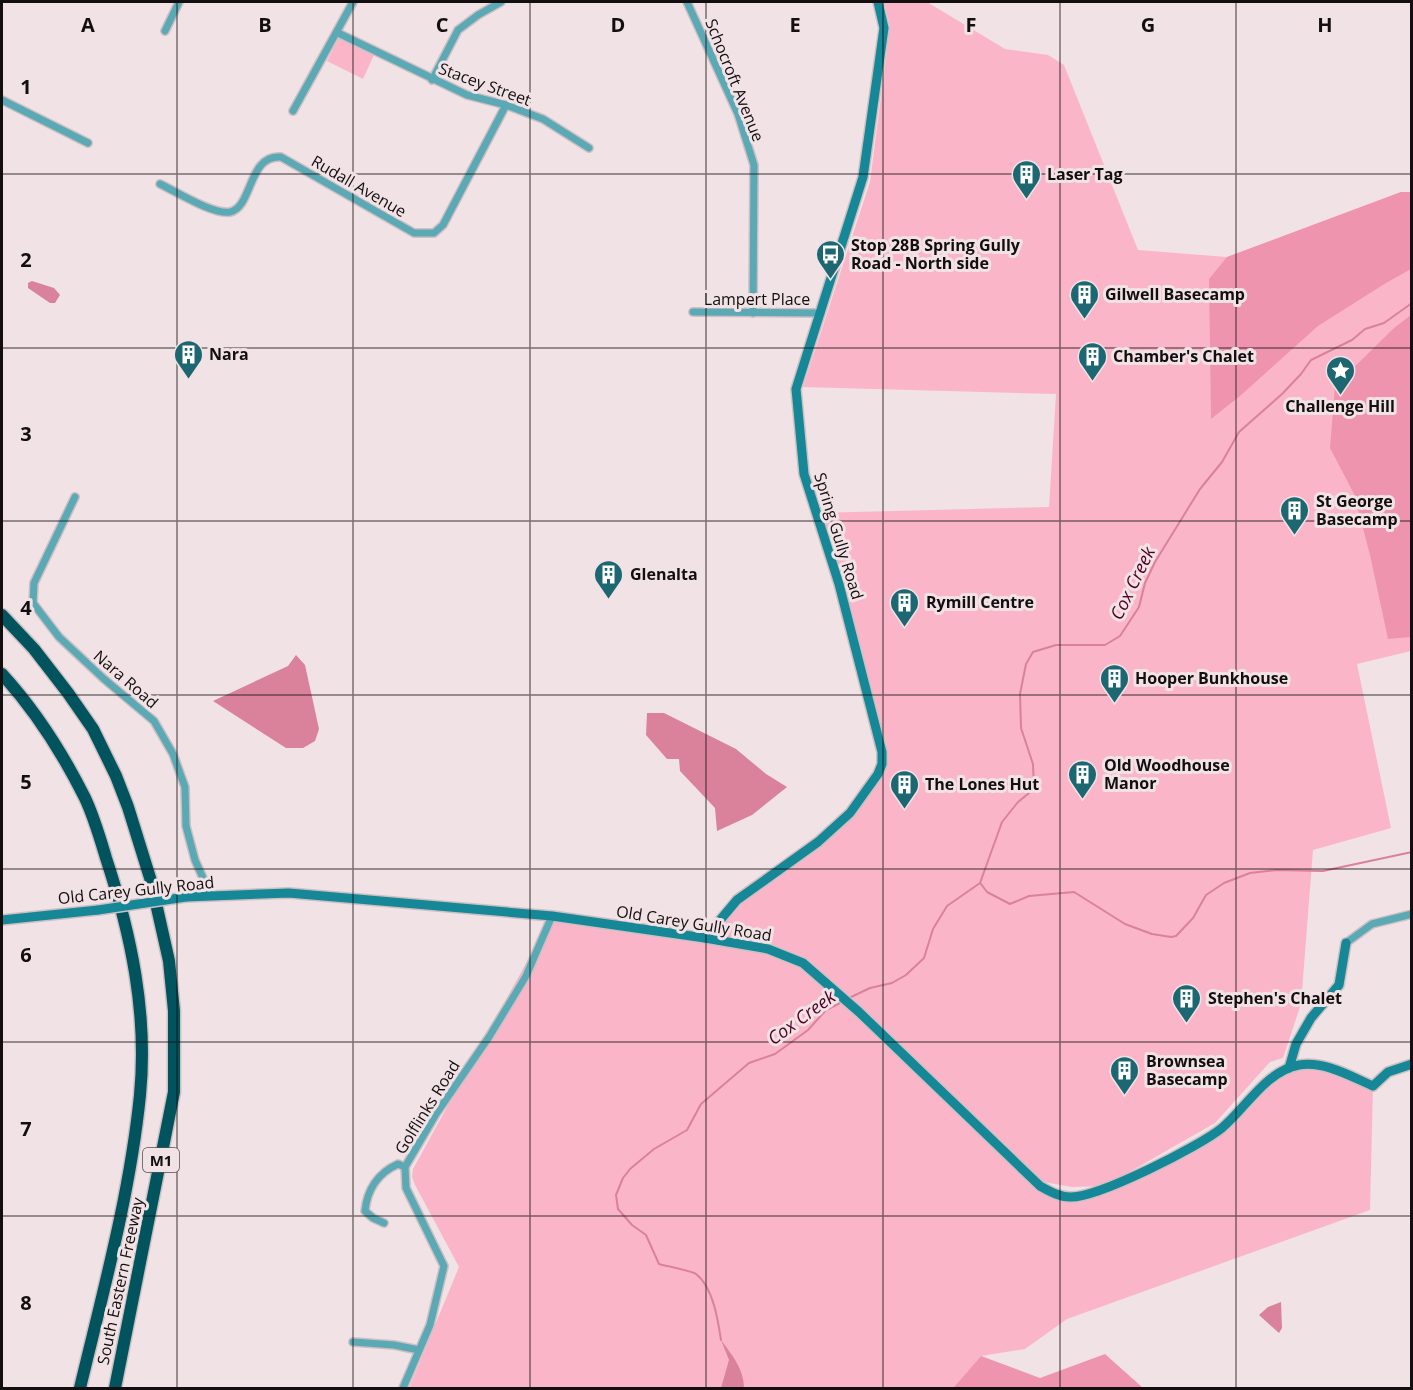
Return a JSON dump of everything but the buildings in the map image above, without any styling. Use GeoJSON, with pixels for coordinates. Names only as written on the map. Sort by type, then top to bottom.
{"type":"FeatureCollection","features":[{"type":"Feature","properties":{"kind":"highway","name":"South Eastern Freeway"},"geometry":{"type":"LineString","coordinates":[[2,615],[34,649],[68,693],[93,729],[116,776],[152,880],[169,962],[174,1011],[174,1092],[115,1389]]}},
{"type":"Feature","properties":{"kind":"highway","name":"South Eastern Freeway"},"geometry":{"type":"LineString","coordinates":[[2,674],[42,725],[86,800],[114,880],[136,978],[142,1058],[139,1105],[131,1161],[110,1265],[80,1389]]}},
{"type":"Feature","properties":{"kind":"main road","name":"Spring Gully Road"},"geometry":{"type":"LineString","coordinates":[[705,938],[737,900],[818,842],[850,813],[878,774],[882,764],[882,752],[839,584],[804,474],[796,389],[863,177],[884,28],[878,2]]}},
{"type":"Feature","properties":{"kind":"main road","name":"Old Carey Gully Road"},"geometry":{"type":"LineString","coordinates":[[2,920],[98,910],[186,897],[289,893],[552,916],[768,949],[803,963],[845,1000],[1040,1186],[1055,1194],[1070,1197],[1111,1186],[1190,1148],[1222,1128],[1269,1081],[1289,1068]]}},
{"type":"Feature","properties":{"kind":"main road"},"geometry":{"type":"LineString","coordinates":[[1346,943],[1339,985],[1311,1018],[1296,1044],[1289,1068],[1319,1064],[1373,1086],[1388,1072],[1412,1064]]}},
{"type":"Feature","properties":{"kind":"street"},"geometry":{"type":"LineString","coordinates":[[165,31],[179,2]]}},
{"type":"Feature","properties":{"kind":"street"},"geometry":{"type":"LineString","coordinates":[[293,111],[338,33],[353,2]]}},
{"type":"Feature","properties":{"kind":"street"},"geometry":{"type":"LineString","coordinates":[[432,80],[458,30],[501,2]]}},
{"type":"Feature","properties":{"kind":"street","name":"Schocroft Avenue"},"geometry":{"type":"LineString","coordinates":[[687,2],[738,114],[754,165],[753,313]]}},
{"type":"Feature","properties":{"kind":"street","name":"Stacey Street"},"geometry":{"type":"LineString","coordinates":[[338,33],[467,95],[506,105],[543,119],[590,148]]}},
{"type":"Feature","properties":{"kind":"street"},"geometry":{"type":"LineString","coordinates":[[2,100],[88,143]]}},
{"type":"Feature","properties":{"kind":"street","name":"Rudall Avenue"},"geometry":{"type":"LineString","coordinates":[[160,184],[211,209],[229,212],[239,207],[263,162],[273,156],[281,157],[414,233],[434,233],[443,225],[506,105]]}},
{"type":"Feature","properties":{"kind":"street","name":"Lampert Place"},"geometry":{"type":"LineString","coordinates":[[693,312],[821,312]]}},
{"type":"Feature","properties":{"kind":"street","name":"Nara Road"},"geometry":{"type":"LineString","coordinates":[[75,497],[34,584],[33,603],[59,637],[154,721],[173,754],[185,787],[186,826],[195,860],[211,896]]}},
{"type":"Feature","properties":{"kind":"street"},"geometry":{"type":"LineString","coordinates":[[1346,943],[1372,924],[1412,914]]}},
{"type":"Feature","properties":{"kind":"street","name":"Golflinks Road"},"geometry":{"type":"LineString","coordinates":[[403,1389],[430,1325],[444,1266],[406,1188],[405,1167],[436,1114],[489,1037],[526,976],[552,916]]}},
{"type":"Feature","properties":{"kind":"street"},"geometry":{"type":"LineString","coordinates":[[384,1223],[365,1211],[366,1199],[375,1181],[390,1167],[398,1164],[405,1167]]}},
{"type":"Feature","properties":{"kind":"street"},"geometry":{"type":"LineString","coordinates":[[353,1342],[394,1345],[419,1350]]}},
{"type":"Feature","properties":{"kind":"shaded area"},"geometry":{"type":"Polygon","coordinates":[[[884,2],[927,2],[1005,49],[1048,55],[1064,65],[1138,250],[1227,257],[1401,192],[1411,192],[1411,651],[1357,664],[1391,828],[1313,850],[1301,1004],[1283,1058],[1270,1062],[1215,1123],[1105,1186],[1072,1187],[1038,1181],[1055,1194],[1089,1194],[1190,1148],[1291,1068],[1319,1064],[1373,1086],[1370,1210],[1067,1319],[1025,1349],[981,1356],[953,1388],[409,1388],[459,1267],[415,1185],[412,1177],[413,1169],[552,916],[705,938],[737,900],[850,813],[878,774],[882,752],[815,513],[1049,507],[1056,394],[803,387],[870,182],[890,26],[884,2]]]}},
{"type":"Feature","properties":{"kind":"shaded area"},"geometry":{"type":"Polygon","coordinates":[[[340,35],[374,55],[363,79],[327,61],[340,35]]]}},
{"type":"Feature","properties":{"kind":"shaded area"},"geometry":{"type":"Polygon","coordinates":[[[1401,192],[1411,192],[1411,269],[1318,326],[1211,419],[1209,279],[1227,257],[1401,192]]]}},
{"type":"Feature","properties":{"kind":"shaded area"},"geometry":{"type":"Polygon","coordinates":[[[32,281],[54,288],[60,295],[55,303],[50,303],[28,288],[28,283],[32,281]]]}},
{"type":"Feature","properties":{"kind":"shaded area"},"geometry":{"type":"Polygon","coordinates":[[[1411,315],[1411,637],[1388,639],[1354,494],[1330,448],[1335,386],[1394,328],[1411,315]]]}},
{"type":"Feature","properties":{"kind":"shaded area"},"geometry":{"type":"Polygon","coordinates":[[[296,655],[305,665],[319,729],[315,741],[303,748],[286,748],[213,701],[288,666],[296,655]]]}},
{"type":"Feature","properties":{"kind":"shaded area"},"geometry":{"type":"Polygon","coordinates":[[[647,713],[664,713],[736,749],[766,774],[787,787],[752,815],[717,831],[715,808],[680,771],[679,759],[667,759],[646,735],[647,713]]]}},
{"type":"Feature","properties":{"kind":"shaded area"},"geometry":{"type":"Polygon","coordinates":[[[1281,1302],[1282,1328],[1279,1333],[1259,1315],[1268,1307],[1281,1302]]]}},
{"type":"Feature","properties":{"kind":"shaded area"},"geometry":{"type":"Polygon","coordinates":[[[721,1340],[740,1368],[744,1388],[721,1388],[729,1360],[721,1340]]]}},
{"type":"Feature","properties":{"kind":"shaded area"},"geometry":{"type":"Polygon","coordinates":[[[1105,1354],[1143,1388],[953,1388],[981,1356],[1040,1378],[1105,1354]]]}},
{"type":"Feature","properties":{"kind":"waterway","name":"Cox Creek"},"geometry":{"type":"LineString","coordinates":[[849,998],[870,988],[892,983],[906,975],[924,958],[933,929],[947,906],[980,883],[1002,822],[1018,802],[1034,789],[1033,764],[1021,728],[1020,694],[1026,664],[1033,652],[1056,645],[1105,645],[1120,636],[1139,607],[1145,583],[1155,562],[1200,489],[1222,462],[1239,432],[1282,394],[1311,360],[1352,340],[1365,329],[1384,323],[1412,303]]}},
{"type":"Feature","properties":{"kind":"waterway"},"geometry":{"type":"LineString","coordinates":[[981,884],[987,892],[1010,904],[1029,896],[1074,892],[1125,924],[1152,934],[1171,937],[1176,936],[1193,918],[1206,895],[1224,883],[1250,873],[1277,870],[1323,871],[1412,852]]}},
{"type":"Feature","properties":{"kind":"waterway","name":"Cox Creek"},"geometry":{"type":"LineString","coordinates":[[721,1340],[714,1304],[702,1280],[694,1273],[659,1264],[646,1235],[632,1225],[618,1209],[616,1195],[623,1178],[630,1169],[654,1149],[687,1130],[701,1104],[749,1063],[775,1054],[808,1030],[826,1010],[842,1002]]}},
{"type":"Feature","properties":{"kind":"place","name":"Laser Tag"},"geometry":{"type":"Point","coordinates":[1026,200]}},
{"type":"Feature","properties":{"kind":"place","name":"Stop 28B Spring Gully Road - North side"},"geometry":{"type":"Point","coordinates":[830,280]}},
{"type":"Feature","properties":{"kind":"place","name":"Gilwell Basecamp"},"geometry":{"type":"Point","coordinates":[1084,320]}},
{"type":"Feature","properties":{"kind":"place","name":"Nara"},"geometry":{"type":"Point","coordinates":[188,380]}},
{"type":"Feature","properties":{"kind":"place","name":"Chamber's Chalet"},"geometry":{"type":"Point","coordinates":[1092,382]}},
{"type":"Feature","properties":{"kind":"place","name":"Challenge Hill"},"geometry":{"type":"Point","coordinates":[1340,396]}},
{"type":"Feature","properties":{"kind":"place","name":"St George Basecamp"},"geometry":{"type":"Point","coordinates":[1295,536]}},
{"type":"Feature","properties":{"kind":"place","name":"Glenalta"},"geometry":{"type":"Point","coordinates":[609,600]}},
{"type":"Feature","properties":{"kind":"place","name":"Rymill Centre"},"geometry":{"type":"Point","coordinates":[905,628]}},
{"type":"Feature","properties":{"kind":"place","name":"Hooper Bunkhouse"},"geometry":{"type":"Point","coordinates":[1114,704]}},
{"type":"Feature","properties":{"kind":"place","name":"Old Woodhouse Manor"},"geometry":{"type":"Point","coordinates":[1083,800]}},
{"type":"Feature","properties":{"kind":"place","name":"The Lones Hut"},"geometry":{"type":"Point","coordinates":[904,810]}},
{"type":"Feature","properties":{"kind":"place","name":"Stephen's Chalet"},"geometry":{"type":"Point","coordinates":[1187,1024]}},
{"type":"Feature","properties":{"kind":"place","name":"Brownsea Basecamp"},"geometry":{"type":"Point","coordinates":[1125,1096]}}]}
